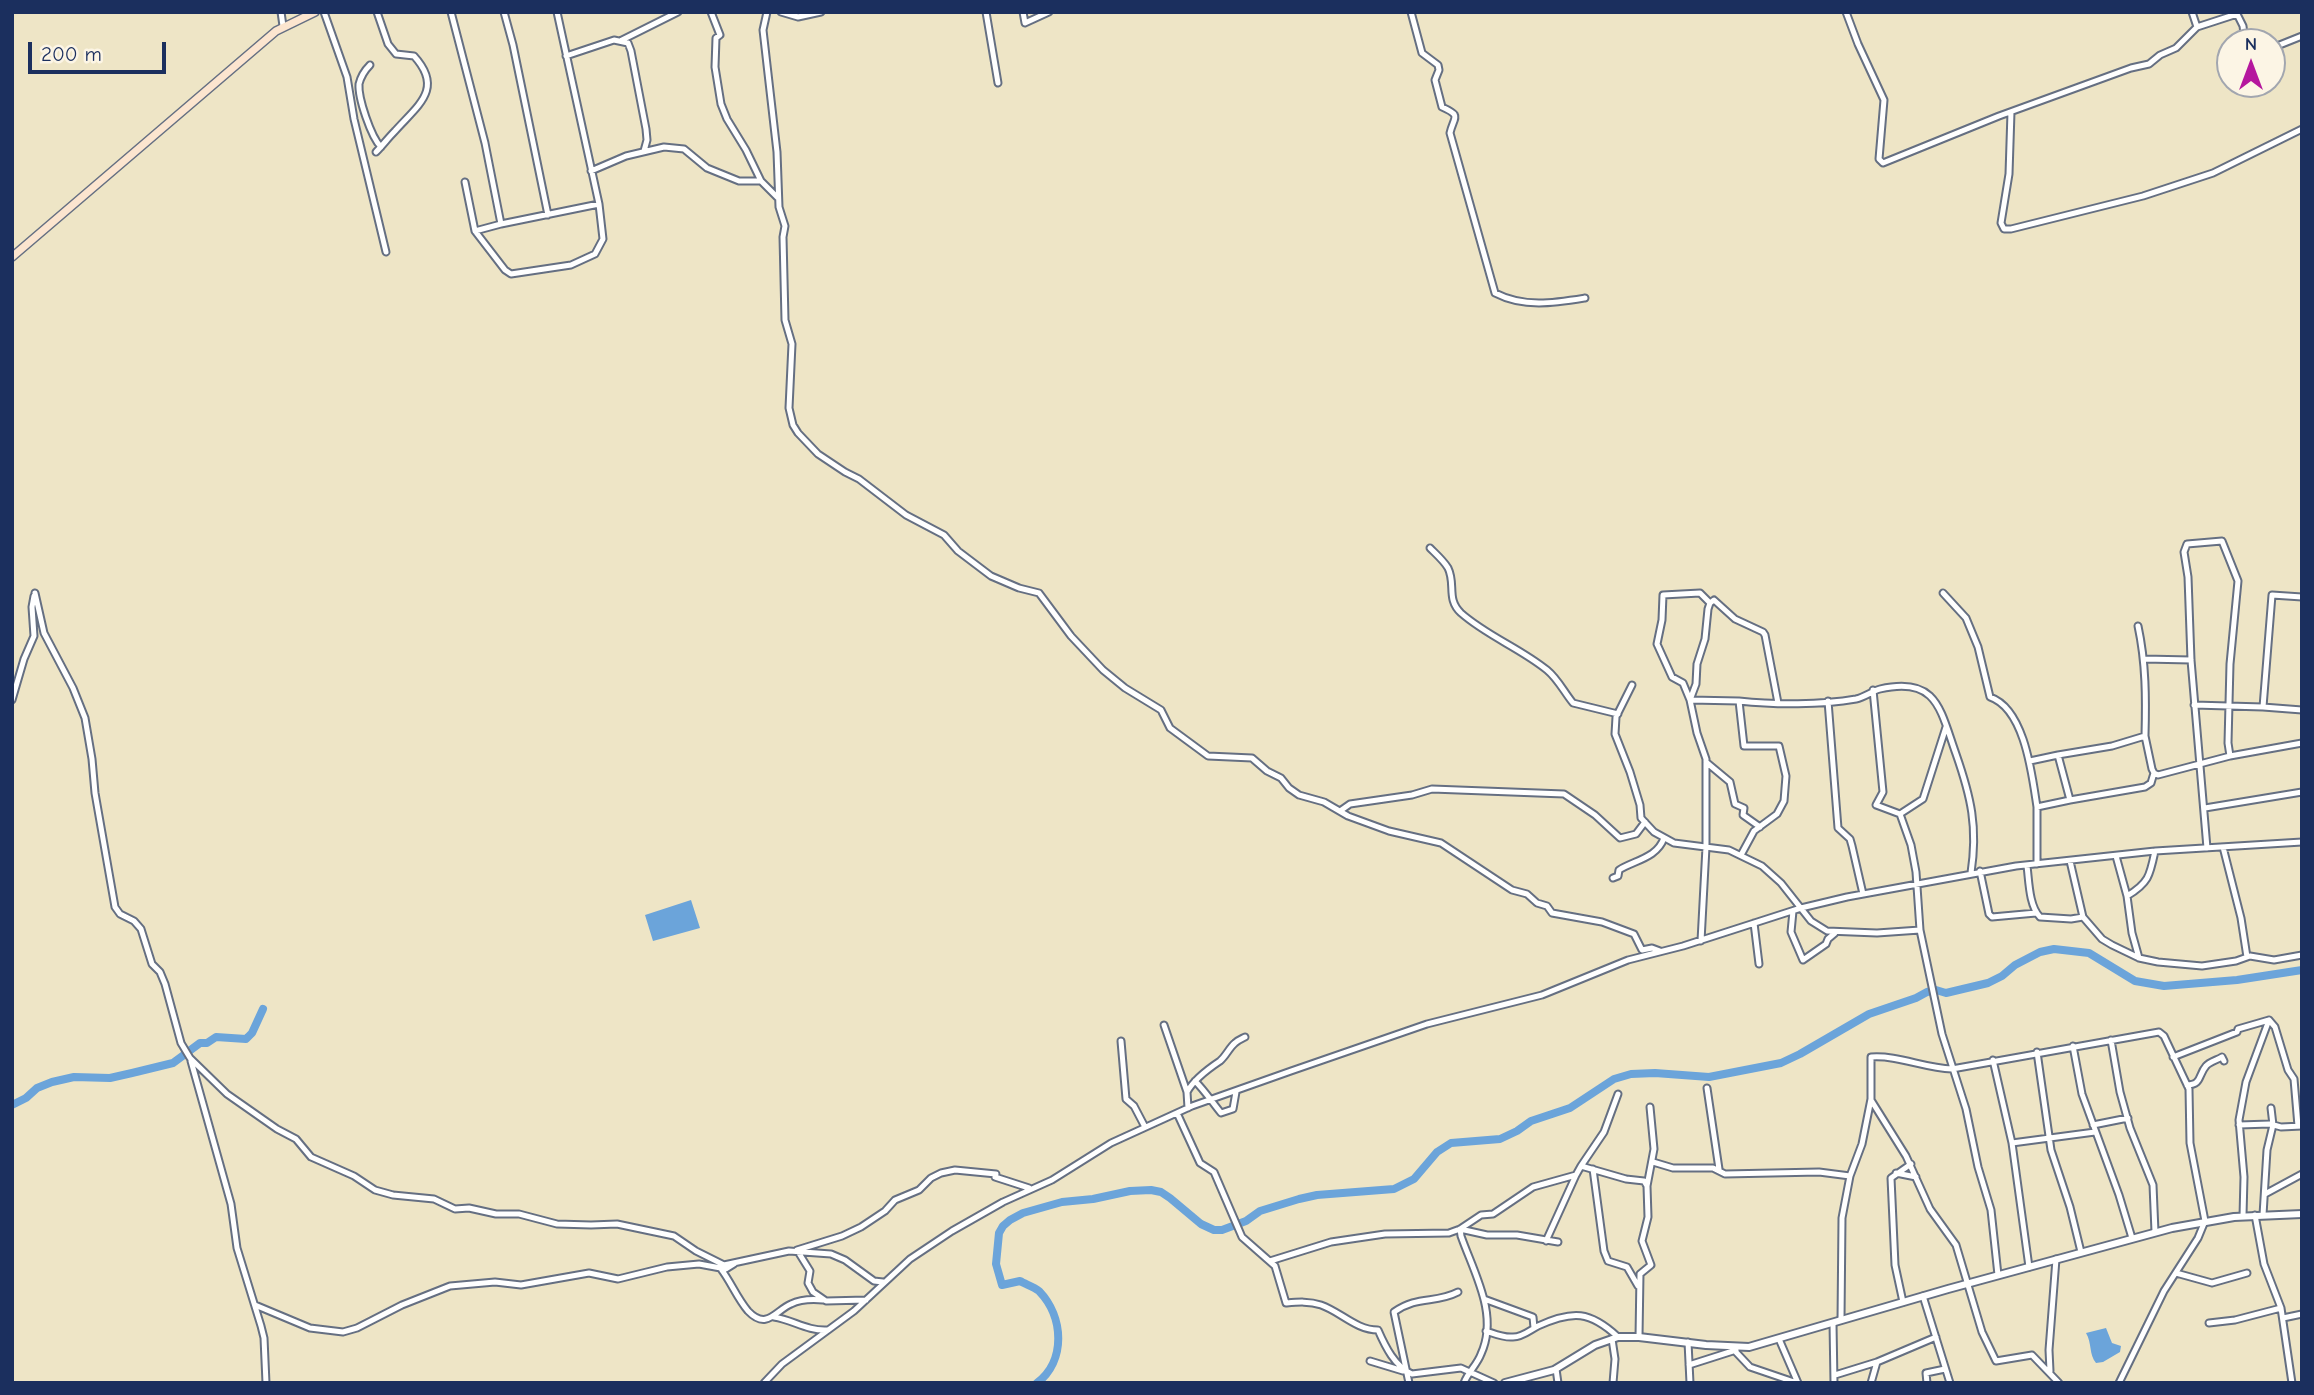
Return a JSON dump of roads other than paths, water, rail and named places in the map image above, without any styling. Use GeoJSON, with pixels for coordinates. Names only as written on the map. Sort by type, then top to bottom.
{"type":"FeatureCollection","features":[{"type":"Feature","properties":{"kind":"main road"},"geometry":{"type":"LineString","coordinates":[[12,257],[248,53],[283,26],[315,12]]}},
{"type":"Feature","properties":{"kind":"street"},"geometry":{"type":"LineString","coordinates":[[281,12],[283,26]]}},
{"type":"Feature","properties":{"kind":"street"},"geometry":{"type":"LineString","coordinates":[[324,12],[347,77],[354,119],[386,252]]}},
{"type":"Feature","properties":{"kind":"street"},"geometry":{"type":"LineString","coordinates":[[370,65],[362,74],[359,87],[378,150],[419,107],[429,81],[423,66],[414,56],[396,54],[388,44],[377,12]]}},
{"type":"Feature","properties":{"kind":"street"},"geometry":{"type":"LineString","coordinates":[[451,12],[485,143],[501,224]]}},
{"type":"Feature","properties":{"kind":"street"},"geometry":{"type":"LineString","coordinates":[[504,12],[548,215]]}},
{"type":"Feature","properties":{"kind":"street"},"geometry":{"type":"LineString","coordinates":[[465,181],[475,231],[511,274],[571,265],[595,254],[603,239],[599,204],[557,12]]}},
{"type":"Feature","properties":{"kind":"street"},"geometry":{"type":"LineString","coordinates":[[566,56],[614,40],[622,40],[678,12]]}},
{"type":"Feature","properties":{"kind":"street"},"geometry":{"type":"LineString","coordinates":[[711,12],[720,36],[716,38],[714,48],[721,104],[761,181],[778,198]]}},
{"type":"Feature","properties":{"kind":"street"},"geometry":{"type":"LineString","coordinates":[[767,12],[763,30],[777,152],[778,198],[785,226],[785,320],[792,344],[789,408],[798,433],[818,454],[859,479],[906,515],[944,535],[958,551],[991,576],[1019,588],[1040,593],[1071,636],[1103,670],[1125,688],[1161,710],[1170,728],[1208,756],[1252,758],[1266,771],[1281,778],[1299,795],[1324,802],[1348,816],[1389,831],[1441,843],[1513,890],[1527,894],[1552,913],[1602,922],[1634,934],[1642,950],[1652,948],[1663,952]]}},
{"type":"Feature","properties":{"kind":"street"},"geometry":{"type":"LineString","coordinates":[[781,12],[798,18],[821,12]]}},
{"type":"Feature","properties":{"kind":"street"},"geometry":{"type":"LineString","coordinates":[[986,12],[998,83]]}},
{"type":"Feature","properties":{"kind":"street"},"geometry":{"type":"LineString","coordinates":[[1023,12],[1025,23],[1049,12]]}},
{"type":"Feature","properties":{"kind":"street"},"geometry":{"type":"LineString","coordinates":[[1410,12],[1422,53],[1438,65],[1435,80],[1442,107],[1455,114],[1456,122],[1450,133],[1496,293],[1509,300],[1552,304],[1585,298]]}},
{"type":"Feature","properties":{"kind":"street"},"geometry":{"type":"LineString","coordinates":[[1846,12],[1884,100],[1881,162],[1893,161],[2011,112],[2131,68],[2149,64],[2181,44],[2197,27],[2236,13]]}},
{"type":"Feature","properties":{"kind":"street"},"geometry":{"type":"LineString","coordinates":[[2192,12],[2197,27]]}},
{"type":"Feature","properties":{"kind":"street"},"geometry":{"type":"LineString","coordinates":[[622,40],[628,43],[631,51],[640,93],[647,140],[644,151]]}},
{"type":"Feature","properties":{"kind":"street"},"geometry":{"type":"LineString","coordinates":[[2011,112],[2008,174],[2001,223],[2004,229],[2143,196],[2213,173],[2302,129]]}},
{"type":"Feature","properties":{"kind":"street"},"geometry":{"type":"LineString","coordinates":[[591,172],[626,156],[664,147],[684,149],[707,168],[739,181],[761,181]]}},
{"type":"Feature","properties":{"kind":"street"},"geometry":{"type":"LineString","coordinates":[[475,231],[599,204]]}},
{"type":"Feature","properties":{"kind":"street"},"geometry":{"type":"LineString","coordinates":[[2207,848],[2191,660],[2188,577],[2184,552],[2187,544],[2222,541],[2238,581],[2229,705],[2230,756]]}},
{"type":"Feature","properties":{"kind":"street"},"geometry":{"type":"LineString","coordinates":[[1430,548],[1448,569],[1452,603],[1461,612],[1483,631],[1499,637],[1546,669],[1573,703],[1618,714]]}},
{"type":"Feature","properties":{"kind":"street"},"geometry":{"type":"LineString","coordinates":[[12,700],[34,636],[32,607],[35,593],[44,633],[74,688],[85,718],[94,793],[116,907],[120,914],[134,921],[141,929],[152,964],[160,972],[165,984],[181,1043],[190,1058],[227,1094],[276,1129],[296,1139],[311,1157],[354,1176],[381,1193],[434,1199],[455,1209],[469,1208],[496,1214],[519,1213],[557,1224],[617,1224],[654,1234],[674,1236],[717,1265],[729,1268],[735,1263]]}},
{"type":"Feature","properties":{"kind":"street"},"geometry":{"type":"LineString","coordinates":[[1702,940],[1706,762],[1684,683],[1672,677],[1657,644],[1663,595],[1700,593],[1710,603]]}},
{"type":"Feature","properties":{"kind":"street"},"geometry":{"type":"LineString","coordinates":[[1943,593],[1966,618],[1978,647],[1990,697],[1997,699],[2006,708],[2021,732],[2030,761],[2037,807],[2037,864]]}},
{"type":"Feature","properties":{"kind":"street"},"geometry":{"type":"LineString","coordinates":[[2263,707],[2273,595],[2302,597]]}},
{"type":"Feature","properties":{"kind":"street"},"geometry":{"type":"LineString","coordinates":[[1710,603],[1714,600],[1735,620],[1763,632],[1778,703]]}},
{"type":"Feature","properties":{"kind":"street"},"geometry":{"type":"LineString","coordinates":[[1690,700],[1696,684],[1697,664],[1710,603]]}},
{"type":"Feature","properties":{"kind":"street"},"geometry":{"type":"LineString","coordinates":[[2037,807],[2145,787],[2151,783],[2154,773],[2145,736],[2144,659],[2138,626]]}},
{"type":"Feature","properties":{"kind":"street"},"geometry":{"type":"LineString","coordinates":[[2144,659],[2191,660]]}},
{"type":"Feature","properties":{"kind":"street"},"geometry":{"type":"LineString","coordinates":[[1632,685],[1618,714],[1615,734],[1640,805],[1641,818],[1645,822],[1674,843],[1729,850],[1771,873],[1811,921],[1821,929],[1835,933],[1920,930]]}},
{"type":"Feature","properties":{"kind":"street"},"geometry":{"type":"LineString","coordinates":[[1690,700],[1778,703],[1860,699],[1873,690],[1914,685],[1926,691],[1940,709],[1968,787],[1973,813],[1974,854],[1971,873]]}},
{"type":"Feature","properties":{"kind":"street"},"geometry":{"type":"LineString","coordinates":[[1873,690],[1883,792],[1876,805],[1899,814],[1911,845],[1916,872],[1920,930],[1936,1007],[1952,1069],[1966,1109],[1978,1167],[1991,1210],[1997,1275]]}},
{"type":"Feature","properties":{"kind":"street"},"geometry":{"type":"LineString","coordinates":[[1740,701],[1744,746],[1779,746],[1786,776],[1784,801],[1777,814],[1754,831],[1741,855]]}},
{"type":"Feature","properties":{"kind":"street"},"geometry":{"type":"LineString","coordinates":[[1828,701],[1839,828],[1850,839],[1863,894]]}},
{"type":"Feature","properties":{"kind":"street"},"geometry":{"type":"LineString","coordinates":[[2194,705],[2302,710]]}},
{"type":"Feature","properties":{"kind":"street"},"geometry":{"type":"LineString","coordinates":[[1899,814],[1923,799],[1946,727]]}},
{"type":"Feature","properties":{"kind":"street"},"geometry":{"type":"LineString","coordinates":[[2030,761],[2112,746],[2145,736]]}},
{"type":"Feature","properties":{"kind":"street"},"geometry":{"type":"LineString","coordinates":[[2154,773],[2158,775],[2230,756],[2302,743]]}},
{"type":"Feature","properties":{"kind":"street"},"geometry":{"type":"LineString","coordinates":[[2058,755],[2070,800]]}},
{"type":"Feature","properties":{"kind":"street"},"geometry":{"type":"LineString","coordinates":[[1706,762],[1730,782],[1735,804],[1744,808],[1743,815],[1748,821],[1760,827]]}},
{"type":"Feature","properties":{"kind":"street"},"geometry":{"type":"LineString","coordinates":[[1340,811],[1350,804],[1366,800],[1445,789],[1564,794],[1595,815],[1620,838],[1636,834],[1645,822]]}},
{"type":"Feature","properties":{"kind":"street"},"geometry":{"type":"LineString","coordinates":[[2204,808],[2302,792]]}},
{"type":"Feature","properties":{"kind":"street"},"geometry":{"type":"LineString","coordinates":[[1613,878],[1618,876],[1619,870],[1624,866],[1640,861],[1661,847],[1664,838]]}},
{"type":"Feature","properties":{"kind":"street"},"geometry":{"type":"LineString","coordinates":[[764,1383],[782,1364],[830,1329],[910,1259],[935,1242],[1003,1202],[1052,1180],[1111,1143],[1213,1099],[1427,1024],[1542,995],[1628,960],[1663,952],[1801,908],[1980,871],[2155,852],[2302,842]]}},
{"type":"Feature","properties":{"kind":"street"},"geometry":{"type":"LineString","coordinates":[[2223,847],[2241,918],[2247,957]]}},
{"type":"Feature","properties":{"kind":"street"},"geometry":{"type":"LineString","coordinates":[[2127,896],[2141,888],[2150,875],[2155,852]]}},
{"type":"Feature","properties":{"kind":"street"},"geometry":{"type":"LineString","coordinates":[[2116,856],[2139,958]]}},
{"type":"Feature","properties":{"kind":"street"},"geometry":{"type":"LineString","coordinates":[[2070,861],[2083,918],[2102,939],[2139,958],[2202,966],[2247,957],[2274,960],[2302,955]]}},
{"type":"Feature","properties":{"kind":"street"},"geometry":{"type":"LineString","coordinates":[[2027,866],[2036,913],[2040,917],[2083,918]]}},
{"type":"Feature","properties":{"kind":"street"},"geometry":{"type":"LineString","coordinates":[[1980,871],[1989,914],[1992,917],[2036,913]]}},
{"type":"Feature","properties":{"kind":"street"},"geometry":{"type":"LineString","coordinates":[[1793,911],[1791,932],[1803,960],[1826,944],[1835,933]]}},
{"type":"Feature","properties":{"kind":"street"},"geometry":{"type":"LineString","coordinates":[[1754,923],[1759,964]]}},
{"type":"Feature","properties":{"kind":"street"},"geometry":{"type":"LineString","coordinates":[[2244,1216],[2244,1177],[2239,1125],[2246,1082],[2269,1020]]}},
{"type":"Feature","properties":{"kind":"street"},"geometry":{"type":"LineString","coordinates":[[2173,1056],[2238,1030],[2269,1020],[2274,1023],[2288,1070],[2294,1079],[2300,1126],[2239,1125]]}},
{"type":"Feature","properties":{"kind":"street"},"geometry":{"type":"LineString","coordinates":[[1164,1025],[1187,1093],[1188,1108]]}},
{"type":"Feature","properties":{"kind":"street"},"geometry":{"type":"LineString","coordinates":[[1841,1320],[1842,1218],[1850,1176],[1862,1143],[1871,1099],[1871,1057],[1952,1069],[2160,1032],[2190,1097],[2190,1143],[2205,1221],[2198,1238],[2164,1292],[2119,1383]]}},
{"type":"Feature","properties":{"kind":"street"},"geometry":{"type":"LineString","coordinates":[[1187,1093],[1195,1081],[1208,1072],[1233,1044],[1245,1037]]}},
{"type":"Feature","properties":{"kind":"street"},"geometry":{"type":"LineString","coordinates":[[2111,1040],[2120,1092],[2153,1185],[2155,1232]]}},
{"type":"Feature","properties":{"kind":"street"},"geometry":{"type":"LineString","coordinates":[[1121,1041],[1126,1099],[1134,1106],[1145,1127]]}},
{"type":"Feature","properties":{"kind":"street"},"geometry":{"type":"LineString","coordinates":[[2073,1046],[2082,1094],[2132,1238]]}},
{"type":"Feature","properties":{"kind":"street"},"geometry":{"type":"LineString","coordinates":[[2037,1052],[2051,1150],[2081,1252]]}},
{"type":"Feature","properties":{"kind":"street"},"geometry":{"type":"LineString","coordinates":[[2187,1086],[2195,1086],[2207,1065],[2222,1057],[2224,1061]]}},
{"type":"Feature","properties":{"kind":"street"},"geometry":{"type":"LineString","coordinates":[[190,1058],[231,1204],[237,1248],[264,1338],[266,1383]]}},
{"type":"Feature","properties":{"kind":"street"},"geometry":{"type":"LineString","coordinates":[[1993,1060],[2012,1143],[2029,1267]]}},
{"type":"Feature","properties":{"kind":"street"},"geometry":{"type":"LineString","coordinates":[[1195,1081],[1208,1097],[1213,1099],[1222,1113],[1233,1109],[1236,1092]]}},
{"type":"Feature","properties":{"kind":"street"},"geometry":{"type":"LineString","coordinates":[[1707,1088],[1719,1169]]}},
{"type":"Feature","properties":{"kind":"street"},"geometry":{"type":"LineString","coordinates":[[1546,1241],[1576,1175],[1604,1132],[1618,1094]]}},
{"type":"Feature","properties":{"kind":"street"},"geometry":{"type":"LineString","coordinates":[[1871,1099],[1911,1164],[1930,1209],[1956,1245],[1982,1332],[1996,1361],[2032,1355],[2059,1383]]}},
{"type":"Feature","properties":{"kind":"street"},"geometry":{"type":"LineString","coordinates":[[1639,1337],[1640,1274],[1651,1265],[1642,1241],[1648,1217],[1647,1186],[1654,1149],[1650,1107]]}},
{"type":"Feature","properties":{"kind":"street"},"geometry":{"type":"LineString","coordinates":[[2263,1215],[2267,1150],[2273,1125],[2271,1108]]}},
{"type":"Feature","properties":{"kind":"street"},"geometry":{"type":"LineString","coordinates":[[1177,1113],[1200,1163],[1214,1172],[1242,1237],[1275,1265],[1286,1303],[1303,1301],[1321,1305],[1365,1330],[1378,1330],[1397,1363],[1406,1372]]}},
{"type":"Feature","properties":{"kind":"street"},"geometry":{"type":"LineString","coordinates":[[2012,1143],[2050,1139],[2128,1118]]}},
{"type":"Feature","properties":{"kind":"street"},"geometry":{"type":"LineString","coordinates":[[1653,1162],[1673,1168],[1719,1169],[1725,1174],[1819,1172],[1850,1176]]}},
{"type":"Feature","properties":{"kind":"street"},"geometry":{"type":"LineString","coordinates":[[1903,1302],[1895,1265],[1891,1178],[1911,1164]]}},
{"type":"Feature","properties":{"kind":"street"},"geometry":{"type":"LineString","coordinates":[[1581,1166],[1626,1179],[1644,1181],[1647,1186]]}},
{"type":"Feature","properties":{"kind":"street"},"geometry":{"type":"LineString","coordinates":[[1593,1169],[1604,1251],[1608,1261],[1627,1267],[1639,1289]]}},
{"type":"Feature","properties":{"kind":"street"},"geometry":{"type":"LineString","coordinates":[[255,1305],[310,1328],[343,1332],[450,1286],[495,1282],[521,1285],[589,1273],[618,1279],[667,1267],[724,1265],[797,1250],[861,1227],[885,1211],[895,1200],[919,1190],[932,1178],[955,1170],[996,1174],[995,1177],[1023,1188],[1031,1188]]}},
{"type":"Feature","properties":{"kind":"street"},"geometry":{"type":"LineString","coordinates":[[1896,1173],[1916,1177]]}},
{"type":"Feature","properties":{"kind":"street"},"geometry":{"type":"LineString","coordinates":[[2265,1194],[2302,1174]]}},
{"type":"Feature","properties":{"kind":"street"},"geometry":{"type":"LineString","coordinates":[[1270,1261],[1331,1242],[1385,1234],[1449,1233],[1482,1215],[1493,1214],[1533,1187],[1576,1175]]}},
{"type":"Feature","properties":{"kind":"street"},"geometry":{"type":"LineString","coordinates":[[1689,1365],[1967,1283],[2155,1232],[2244,1216],[2302,1214]]}},
{"type":"Feature","properties":{"kind":"street"},"geometry":{"type":"LineString","coordinates":[[2255,1215],[2263,1260],[2281,1308],[2292,1383]]}},
{"type":"Feature","properties":{"kind":"street"},"geometry":{"type":"LineString","coordinates":[[1460,1229],[1487,1235],[1517,1235],[1558,1242]]}},
{"type":"Feature","properties":{"kind":"street"},"geometry":{"type":"LineString","coordinates":[[1460,1229],[1484,1299],[1488,1322],[1482,1354],[1464,1383]]}},
{"type":"Feature","properties":{"kind":"street"},"geometry":{"type":"LineString","coordinates":[[797,1250],[839,1256],[874,1281],[883,1282]]}},
{"type":"Feature","properties":{"kind":"street"},"geometry":{"type":"LineString","coordinates":[[797,1250],[810,1271],[808,1283],[813,1292],[826,1301]]}},
{"type":"Feature","properties":{"kind":"street"},"geometry":{"type":"LineString","coordinates":[[2051,1376],[2049,1350],[2056,1259]]}},
{"type":"Feature","properties":{"kind":"street"},"geometry":{"type":"LineString","coordinates":[[717,1265],[751,1314],[763,1318],[790,1320],[808,1329],[830,1329]]}},
{"type":"Feature","properties":{"kind":"street"},"geometry":{"type":"LineString","coordinates":[[2176,1273],[2212,1283],[2248,1273]]}},
{"type":"Feature","properties":{"kind":"street"},"geometry":{"type":"LineString","coordinates":[[1409,1383],[1394,1312],[1410,1302],[1445,1298],[1458,1292]]}},
{"type":"Feature","properties":{"kind":"street"},"geometry":{"type":"LineString","coordinates":[[1923,1296],[1950,1383]]}},
{"type":"Feature","properties":{"kind":"street"},"geometry":{"type":"LineString","coordinates":[[774,1317],[791,1303],[813,1299],[866,1300]]}},
{"type":"Feature","properties":{"kind":"street"},"geometry":{"type":"LineString","coordinates":[[1484,1299],[1533,1317],[1534,1328]]}},
{"type":"Feature","properties":{"kind":"street"},"geometry":{"type":"LineString","coordinates":[[2209,1323],[2235,1320],[2281,1308]]}},
{"type":"Feature","properties":{"kind":"street"},"geometry":{"type":"LineString","coordinates":[[2283,1318],[2302,1314]]}},
{"type":"Feature","properties":{"kind":"street"},"geometry":{"type":"LineString","coordinates":[[1486,1331],[1514,1337],[1551,1320],[1586,1315],[1603,1323],[1615,1338],[1613,1383]]}},
{"type":"Feature","properties":{"kind":"street"},"geometry":{"type":"LineString","coordinates":[[1833,1323],[1834,1383]]}},
{"type":"Feature","properties":{"kind":"street"},"geometry":{"type":"LineString","coordinates":[[1505,1383],[1556,1369],[1595,1345],[1615,1338],[1639,1337],[1744,1347]]}},
{"type":"Feature","properties":{"kind":"street"},"geometry":{"type":"LineString","coordinates":[[1835,1375],[1877,1362],[1936,1337]]}},
{"type":"Feature","properties":{"kind":"street"},"geometry":{"type":"LineString","coordinates":[[1779,1339],[1798,1383]]}},
{"type":"Feature","properties":{"kind":"street"},"geometry":{"type":"LineString","coordinates":[[1688,1342],[1690,1383]]}},
{"type":"Feature","properties":{"kind":"street"},"geometry":{"type":"LineString","coordinates":[[1734,1350],[1750,1367],[1781,1381],[1798,1383]]}},
{"type":"Feature","properties":{"kind":"street"},"geometry":{"type":"LineString","coordinates":[[1370,1361],[1412,1374],[1461,1368],[1494,1383]]}},
{"type":"Feature","properties":{"kind":"street"},"geometry":{"type":"LineString","coordinates":[[1871,1383],[1877,1362]]}},
{"type":"Feature","properties":{"kind":"street"},"geometry":{"type":"LineString","coordinates":[[1556,1369],[1558,1383]]}},
{"type":"Feature","properties":{"kind":"street"},"geometry":{"type":"LineString","coordinates":[[1927,1383],[1926,1373],[1945,1369]]}},
{"type":"Feature","properties":{"kind":"water"},"geometry":{"type":"Polygon","coordinates":[[[691,900],[700,928],[653,941],[645,915],[691,900]]]}},
{"type":"Feature","properties":{"kind":"water"},"geometry":{"type":"Polygon","coordinates":[[[2106,1328],[2112,1343],[2121,1346],[2120,1352],[2096,1363],[2086,1333],[2106,1328]]]}},
{"type":"Feature","properties":{"kind":"waterway"},"geometry":{"type":"LineString","coordinates":[[1037,1383],[1053,1363],[1057,1351],[1057,1326],[1053,1313],[1035,1288],[1020,1281],[1002,1285],[996,1264],[999,1233],[1010,1220],[1023,1213],[1062,1202],[1151,1190],[1170,1198],[1201,1224],[1214,1230],[1222,1230],[1246,1221],[1260,1211],[1299,1199],[1394,1189],[1414,1179],[1437,1152],[1451,1143],[1500,1139],[1531,1121],[1570,1108],[1614,1079],[1631,1074],[1655,1073],[1709,1077],[1781,1063],[1869,1014],[1927,992],[1936,990],[1946,993],[1988,983],[2040,952],[2054,949],[2089,953],[2135,981],[2164,986],[2237,980],[2302,970]]}},
{"type":"Feature","properties":{"kind":"waterway"},"geometry":{"type":"LineString","coordinates":[[12,1105],[37,1088],[52,1082],[74,1077],[110,1078],[173,1063],[200,1043],[207,1043],[216,1037],[246,1039],[252,1033],[263,1009]]}}]}
